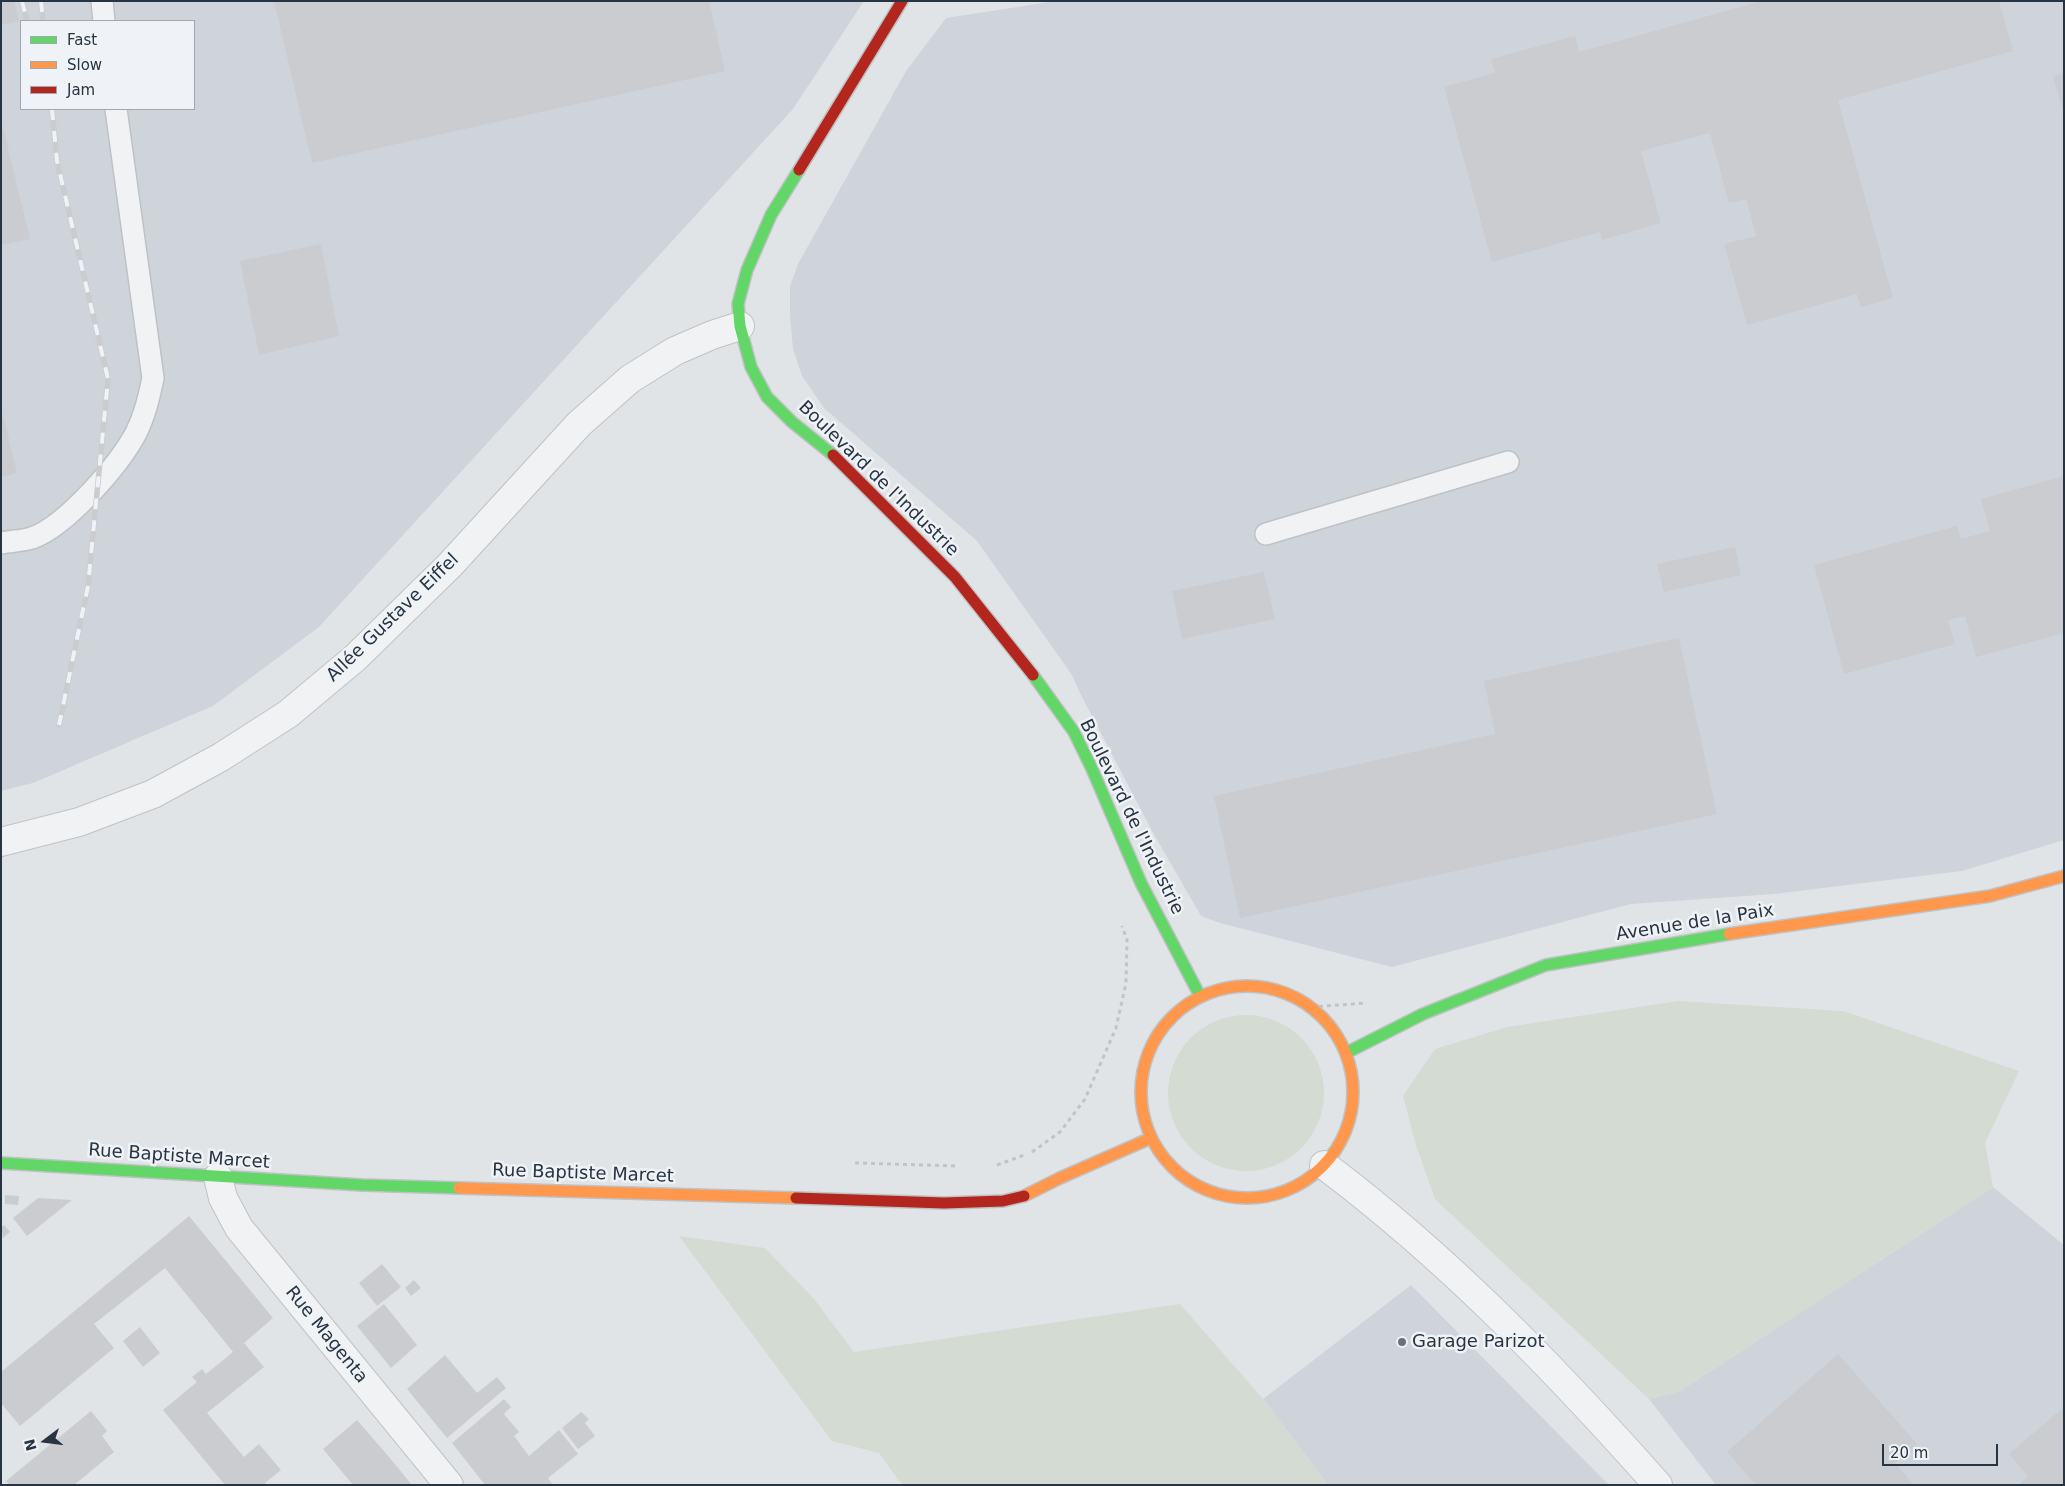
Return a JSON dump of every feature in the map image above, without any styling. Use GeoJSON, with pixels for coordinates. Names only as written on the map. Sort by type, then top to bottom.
{"type":"FeatureCollection","features":[{"type":"Feature","properties":{"kind":"street","name":"Boulevard de l'Industrie"},"geometry":{"type":"LineString","coordinates":[[902,1],[771,215],[746,270],[738,304],[740,326],[751,366],[767,396],[792,422],[836,458],[956,577],[1048,694],[1081,747],[1141,883],[1200,996]]}},
{"type":"Feature","properties":{"kind":"street","name":"Allée Gustave Eiffel"},"geometry":{"type":"LineString","coordinates":[[1,842],[78,822],[153,794],[221,757],[288,714],[355,658],[450,565],[579,424],[630,379],[675,351],[712,335],[740,326]]}},
{"type":"Feature","properties":{"kind":"street","name":"Avenue de la Paix"},"geometry":{"type":"LineString","coordinates":[[1346,1053],[1423,1014],[1546,965],[1685,941],[1990,896],[2064,876]]}},
{"type":"Feature","properties":{"kind":"street"},"geometry":{"type":"LineString","coordinates":[[1258,986],[1286,993],[1311,1007],[1332,1028],[1346,1053],[1352,1082],[1351,1112],[1341,1140],[1324,1165],[1297,1185],[1265,1197],[1230,1197],[1198,1187],[1171,1166],[1151,1138],[1142,1112],[1141,1084],[1146,1056],[1159,1032],[1177,1011],[1200,996],[1228,987],[1258,986]]}},
{"type":"Feature","properties":{"kind":"street","name":"Rue Baptiste Marcet"},"geometry":{"type":"LineString","coordinates":[[1,1163],[218,1178],[372,1185],[924,1202],[1004,1201],[1025,1196],[1060,1178],[1151,1138]]}},
{"type":"Feature","properties":{"kind":"street"},"geometry":{"type":"LineString","coordinates":[[1324,1165],[1434,1255],[1527,1344],[1605,1425],[1658,1485]]}},
{"type":"Feature","properties":{"kind":"street","name":"Rue Magenta"},"geometry":{"type":"LineString","coordinates":[[218,1178],[223,1198],[239,1228],[449,1485]]}},
{"type":"Feature","properties":{"kind":"lane"},"geometry":{"type":"LineString","coordinates":[[102,1],[104,20]]}},
{"type":"Feature","properties":{"kind":"lane"},"geometry":{"type":"LineString","coordinates":[[1,543],[32,538],[58,524],[75,509],[108,472],[136,434],[148,404],[153,378],[116,110]]}},
{"type":"Feature","properties":{"kind":"lane"},"geometry":{"type":"LineString","coordinates":[[1266,534],[1508,462]]}},
{"type":"Feature","properties":{"kind":"path"},"geometry":{"type":"LineString","coordinates":[[989,1168],[1030,1153],[1060,1132],[1085,1098],[1116,1028],[1126,983],[1127,940],[1121,922]]}},
{"type":"Feature","properties":{"kind":"path"},"geometry":{"type":"LineString","coordinates":[[852,1163],[960,1166]]}},
{"type":"Feature","properties":{"kind":"shaded area"},"geometry":{"type":"Polygon","coordinates":[[[1,1],[864,1],[793,109],[319,627],[213,706],[33,783],[1,791],[1,1]]]}},
{"type":"Feature","properties":{"kind":"shaded area"},"geometry":{"type":"Polygon","coordinates":[[[1056,1],[2064,1],[2064,840],[1962,871],[1774,894],[1631,904],[1392,967],[1220,923],[1201,916],[1152,831],[1072,675],[977,541],[824,408],[802,376],[793,349],[790,286],[798,264],[906,71],[946,18],[1056,1]]]}},
{"type":"Feature","properties":{"kind":"shaded area"},"geometry":{"type":"Polygon","coordinates":[[[1678,1001],[1843,1011],[2019,1071],[1985,1143],[1993,1187],[1680,1391],[1649,1399],[1435,1199],[1416,1145],[1403,1096],[1435,1049],[1507,1027],[1678,1001]]]}},
{"type":"Feature","properties":{"kind":"shaded area"},"geometry":{"type":"Polygon","coordinates":[[[1238,1015],[1254,1015],[1269,1018],[1283,1024],[1306,1043],[1315,1056],[1321,1070],[1324,1093],[1323,1108],[1315,1130],[1296,1153],[1283,1162],[1269,1168],[1254,1171],[1238,1171],[1223,1168],[1209,1162],[1186,1143],[1177,1130],[1171,1116],[1168,1101],[1168,1085],[1171,1070],[1177,1056],[1196,1033],[1209,1024],[1223,1018],[1238,1015]]]}},
{"type":"Feature","properties":{"kind":"shaded area"},"geometry":{"type":"Polygon","coordinates":[[[1993,1187],[2064,1245],[2064,1485],[1716,1485],[1649,1399],[1680,1391],[1993,1187]]]}},
{"type":"Feature","properties":{"kind":"shaded area"},"geometry":{"type":"Polygon","coordinates":[[[679,1236],[765,1248],[814,1299],[854,1352],[1180,1304],[1263,1399],[1328,1485],[902,1485],[879,1453],[832,1441],[679,1236]]]}},
{"type":"Feature","properties":{"kind":"shaded area","name":"Garage Parizot"},"geometry":{"type":"Polygon","coordinates":[[[1411,1285],[1609,1485],[1328,1485],[1263,1399],[1411,1285]]]}},
{"type":"Feature","properties":{"kind":"building"},"geometry":{"type":"Polygon","coordinates":[[[1,1],[14,1],[19,21],[1,25],[1,1]]]}},
{"type":"Feature","properties":{"kind":"building"},"geometry":{"type":"Polygon","coordinates":[[[274,1],[709,1],[725,71],[312,163],[274,1]]]}},
{"type":"Feature","properties":{"kind":"building"},"geometry":{"type":"Polygon","coordinates":[[[1762,1],[1999,1],[2013,51],[1838,100],[1893,298],[1861,307],[1857,294],[1747,325],[1724,244],[1756,236],[1746,199],[1729,203],[1710,133],[1641,151],[1661,223],[1602,240],[1600,232],[1492,262],[1444,87],[1495,73],[1491,59],[1575,36],[1579,52],[1762,1]]]}},
{"type":"Feature","properties":{"kind":"building"},"geometry":{"type":"Polygon","coordinates":[[[2064,73],[2064,111],[2063,111],[2053,76],[2064,73]]]}},
{"type":"Feature","properties":{"kind":"building"},"geometry":{"type":"Polygon","coordinates":[[[1,119],[30,239],[1,245],[1,119]]]}},
{"type":"Feature","properties":{"kind":"building"},"geometry":{"type":"Polygon","coordinates":[[[321,244],[339,336],[259,355],[240,261],[321,244]]]}},
{"type":"Feature","properties":{"kind":"building"},"geometry":{"type":"Polygon","coordinates":[[[1,407],[17,473],[1,477],[1,407]]]}},
{"type":"Feature","properties":{"kind":"building"},"geometry":{"type":"Polygon","coordinates":[[[2064,476],[2064,633],[1976,657],[1965,616],[1948,620],[1955,644],[1844,674],[1814,565],[1957,526],[1961,539],[1990,531],[1981,499],[2064,476]]]}},
{"type":"Feature","properties":{"kind":"building"},"geometry":{"type":"Polygon","coordinates":[[[1735,547],[1741,575],[1664,592],[1657,564],[1735,547]]]}},
{"type":"Feature","properties":{"kind":"building"},"geometry":{"type":"Polygon","coordinates":[[[1264,572],[1275,619],[1182,639],[1172,591],[1264,572]]]}},
{"type":"Feature","properties":{"kind":"building"},"geometry":{"type":"Polygon","coordinates":[[[1679,638],[1717,814],[1240,918],[1214,796],[1495,734],[1484,681],[1679,638]]]}},
{"type":"Feature","properties":{"kind":"building"},"geometry":{"type":"Polygon","coordinates":[[[5,1195],[19,1196],[18,1205],[5,1204],[5,1195]]]}},
{"type":"Feature","properties":{"kind":"building"},"geometry":{"type":"Polygon","coordinates":[[[38,1198],[72,1200],[27,1236],[13,1218],[38,1198]]]}},
{"type":"Feature","properties":{"kind":"building"},"geometry":{"type":"Polygon","coordinates":[[[189,1216],[273,1318],[244,1343],[264,1367],[207,1413],[244,1457],[259,1444],[281,1470],[265,1483],[267,1485],[225,1485],[163,1410],[197,1382],[192,1377],[202,1369],[206,1374],[233,1352],[165,1268],[94,1324],[114,1348],[20,1426],[1,1403],[1,1372],[189,1216]]]}},
{"type":"Feature","properties":{"kind":"building"},"geometry":{"type":"Polygon","coordinates":[[[4,1225],[10,1232],[3,1238],[1,1227],[4,1225]]]}},
{"type":"Feature","properties":{"kind":"building"},"geometry":{"type":"Polygon","coordinates":[[[382,1264],[401,1287],[377,1306],[359,1283],[382,1264]]]}},
{"type":"Feature","properties":{"kind":"building"},"geometry":{"type":"Polygon","coordinates":[[[414,1280],[421,1288],[411,1296],[405,1288],[414,1280]]]}},
{"type":"Feature","properties":{"kind":"building"},"geometry":{"type":"Polygon","coordinates":[[[384,1304],[417,1345],[391,1368],[357,1326],[384,1304]]]}},
{"type":"Feature","properties":{"kind":"building"},"geometry":{"type":"Polygon","coordinates":[[[140,1327],[160,1353],[143,1367],[123,1341],[140,1327]]]}},
{"type":"Feature","properties":{"kind":"building"},"geometry":{"type":"Polygon","coordinates":[[[1838,1354],[1917,1444],[1895,1463],[1914,1485],[1756,1485],[1727,1452],[1838,1354]]]}},
{"type":"Feature","properties":{"kind":"building"},"geometry":{"type":"Polygon","coordinates":[[[445,1355],[477,1393],[497,1377],[506,1388],[447,1438],[407,1389],[445,1355]]]}},
{"type":"Feature","properties":{"kind":"building"},"geometry":{"type":"Polygon","coordinates":[[[504,1399],[511,1407],[504,1414],[519,1432],[514,1436],[529,1456],[559,1430],[578,1454],[548,1478],[553,1485],[485,1485],[452,1443],[504,1399]]]}},
{"type":"Feature","properties":{"kind":"building"},"geometry":{"type":"Polygon","coordinates":[[[2064,1407],[2064,1485],[2019,1485],[2028,1476],[2009,1454],[2064,1407]]]}},
{"type":"Feature","properties":{"kind":"building"},"geometry":{"type":"Polygon","coordinates":[[[91,1411],[107,1431],[102,1436],[114,1452],[74,1485],[9,1485],[6,1481],[91,1411]]]}},
{"type":"Feature","properties":{"kind":"building"},"geometry":{"type":"Polygon","coordinates":[[[581,1412],[589,1419],[585,1423],[595,1436],[578,1449],[562,1428],[581,1412]]]}},
{"type":"Feature","properties":{"kind":"building"},"geometry":{"type":"Polygon","coordinates":[[[357,1420],[412,1485],[353,1485],[323,1449],[357,1420]]]}},
{"type":"Feature","properties":{"kind":"railway"},"geometry":{"type":"LineString","coordinates":[[22,1],[27,20]]}},
{"type":"Feature","properties":{"kind":"railway"},"geometry":{"type":"LineString","coordinates":[[41,1],[43,20]]}},
{"type":"Feature","properties":{"kind":"railway"},"geometry":{"type":"LineString","coordinates":[[52,110],[57,161],[108,379],[88,586],[59,725]]}},
{"type":"Feature","properties":{"kind":"traffic: fast"},"geometry":{"type":"LineString","coordinates":[[799,170],[771,215],[747,270],[738,304],[740,326],[751,367],[767,397],[792,422],[833,455]]}},
{"type":"Feature","properties":{"kind":"traffic: fast"},"geometry":{"type":"LineString","coordinates":[[1033,675],[1074,732],[1141,883],[1200,996]]}},
{"type":"Feature","properties":{"kind":"traffic: fast"},"geometry":{"type":"LineString","coordinates":[[1346,1053],[1423,1014],[1546,965],[1729,934]]}},
{"type":"Feature","properties":{"kind":"traffic: fast"},"geometry":{"type":"LineString","coordinates":[[1,1163],[362,1185],[459,1188]]}},
{"type":"Feature","properties":{"kind":"traffic: slow"},"geometry":{"type":"LineString","coordinates":[[1729,934],[1990,896],[2064,876]]}},
{"type":"Feature","properties":{"kind":"traffic: slow"},"geometry":{"type":"LineString","coordinates":[[1247,986],[1268,988],[1287,994],[1306,1004],[1322,1017],[1335,1033],[1345,1052],[1351,1071],[1353,1092],[1351,1113],[1345,1132],[1335,1151],[1322,1167],[1306,1180],[1287,1190],[1268,1196],[1247,1198],[1226,1196],[1207,1190],[1188,1180],[1172,1167],[1159,1151],[1149,1132],[1143,1113],[1141,1092],[1143,1071],[1149,1052],[1159,1033],[1172,1017],[1188,1004],[1207,994],[1226,988],[1247,986]]}},
{"type":"Feature","properties":{"kind":"traffic: slow"},"geometry":{"type":"LineString","coordinates":[[1024,1196],[1151,1138]]}},
{"type":"Feature","properties":{"kind":"traffic: slow"},"geometry":{"type":"LineString","coordinates":[[459,1188],[796,1198]]}},
{"type":"Feature","properties":{"kind":"traffic: jam"},"geometry":{"type":"LineString","coordinates":[[799,170],[902,1]]}},
{"type":"Feature","properties":{"kind":"traffic: jam"},"geometry":{"type":"LineString","coordinates":[[833,455],[955,577],[1033,675]]}},
{"type":"Feature","properties":{"kind":"traffic: jam"},"geometry":{"type":"LineString","coordinates":[[796,1198],[944,1203],[1003,1201],[1024,1196]]}},
{"type":"Feature","properties":{"kind":"place","name":"Garage Parizot"},"geometry":{"type":"Point","coordinates":[1402,1342]}}]}
